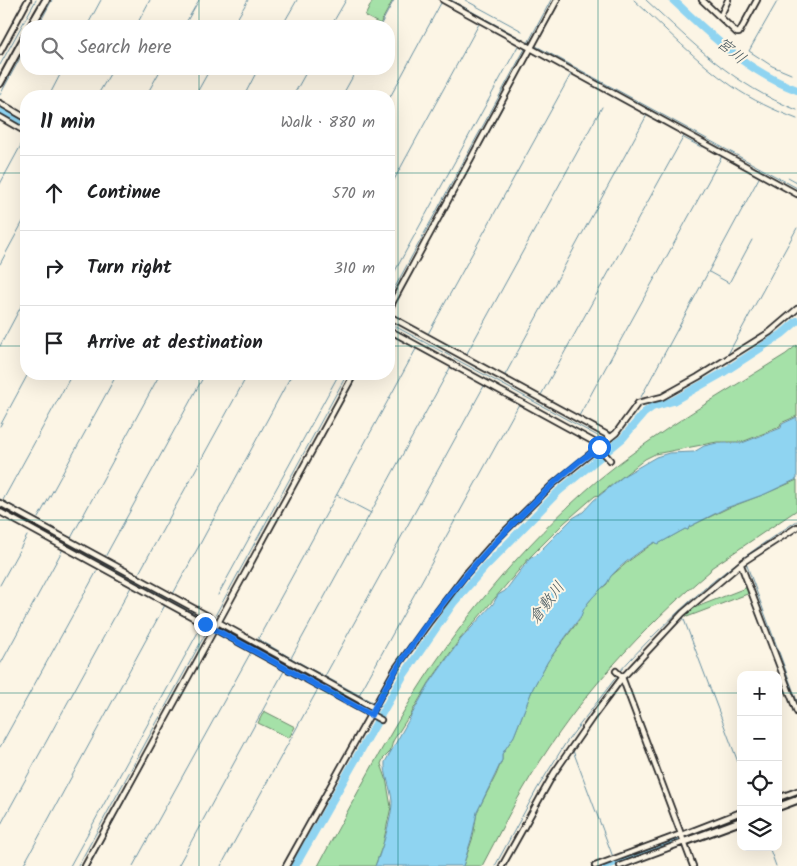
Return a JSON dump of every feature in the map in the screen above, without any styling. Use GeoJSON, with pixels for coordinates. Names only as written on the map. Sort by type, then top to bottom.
{"type":"FeatureCollection","features":[{"type":"Feature","properties":{"kind":"street"},"geometry":{"type":"LineString","coordinates":[[0,52],[28,0]]}},
{"type":"Feature","properties":{"kind":"street"},"geometry":{"type":"LineString","coordinates":[[34,20],[46,0]]}},
{"type":"Feature","properties":{"kind":"street"},"geometry":{"type":"LineString","coordinates":[[443,0],[797,194]]}},
{"type":"Feature","properties":{"kind":"street"},"geometry":{"type":"LineString","coordinates":[[395,299],[528,47],[557,0]]}},
{"type":"Feature","properties":{"kind":"street"},"geometry":{"type":"LineString","coordinates":[[702,0],[737,33],[739,33],[757,0]]}},
{"type":"Feature","properties":{"kind":"street"},"geometry":{"type":"LineString","coordinates":[[720,16],[728,0]]}},
{"type":"Feature","properties":{"kind":"street"},"geometry":{"type":"LineString","coordinates":[[0,83],[20,47]]}},
{"type":"Feature","properties":{"kind":"street"},"geometry":{"type":"LineString","coordinates":[[0,103],[20,115]]}},
{"type":"Feature","properties":{"kind":"street"},"geometry":{"type":"LineString","coordinates":[[0,117],[20,129]]}},
{"type":"Feature","properties":{"kind":"street"},"geometry":{"type":"LineString","coordinates":[[286,866],[372,716],[396,668],[465,575],[495,541],[572,467],[616,433],[638,403],[662,396],[698,377],[770,332],[797,310]]}},
{"type":"Feature","properties":{"kind":"street"},"geometry":{"type":"LineString","coordinates":[[395,319],[608,439]]}},
{"type":"Feature","properties":{"kind":"street"},"geometry":{"type":"LineString","coordinates":[[395,333],[594,442],[609,458]]}},
{"type":"Feature","properties":{"kind":"street"},"geometry":{"type":"LineString","coordinates":[[209,627],[218,622],[351,380]]}},
{"type":"Feature","properties":{"kind":"street"},"geometry":{"type":"LineString","coordinates":[[0,503],[208,616],[209,627],[85,866]]}},
{"type":"Feature","properties":{"kind":"street"},"geometry":{"type":"LineString","coordinates":[[0,512],[381,720]]}},
{"type":"Feature","properties":{"kind":"street"},"geometry":{"type":"LineString","coordinates":[[502,866],[554,773],[621,675],[682,614],[743,562],[797,527]]}},
{"type":"Feature","properties":{"kind":"street"},"geometry":{"type":"LineString","coordinates":[[743,562],[797,712]]}},
{"type":"Feature","properties":{"kind":"street"},"geometry":{"type":"LineString","coordinates":[[218,622],[376,706]]}},
{"type":"Feature","properties":{"kind":"street"},"geometry":{"type":"LineString","coordinates":[[621,675],[693,866]]}},
{"type":"Feature","properties":{"kind":"street"},"geometry":{"type":"LineString","coordinates":[[782,797],[797,791]]}},
{"type":"Feature","properties":{"kind":"street"},"geometry":{"type":"LineString","coordinates":[[781,806],[797,800]]}},
{"type":"Feature","properties":{"kind":"street"},"geometry":{"type":"LineString","coordinates":[[595,866],[612,862],[683,836],[737,814]]}},
{"type":"Feature","properties":{"kind":"street"},"geometry":{"type":"LineString","coordinates":[[620,866],[683,836],[737,822]]}},
{"type":"Feature","properties":{"kind":"green space"},"geometry":{"type":"Polygon","coordinates":[[[373,0],[393,0],[382,20],[372,20],[365,16],[373,0]]]}},
{"type":"Feature","properties":{"kind":"green space"},"geometry":{"type":"Polygon","coordinates":[[[797,345],[797,416],[781,423],[780,427],[742,442],[717,442],[655,454],[645,459],[599,495],[595,496],[564,523],[530,557],[460,639],[429,683],[411,715],[393,741],[390,752],[383,759],[381,764],[386,778],[391,807],[383,844],[375,866],[318,866],[382,749],[424,679],[468,617],[517,559],[570,505],[620,462],[797,345]]]}},
{"type":"Feature","properties":{"kind":"green space"},"geometry":{"type":"Polygon","coordinates":[[[797,480],[797,510],[711,568],[635,641],[569,719],[531,776],[482,866],[463,866],[473,837],[477,812],[496,775],[502,760],[502,754],[514,736],[533,688],[548,661],[580,619],[583,609],[596,593],[607,584],[610,577],[655,542],[658,544],[728,508],[797,480]]]}},
{"type":"Feature","properties":{"kind":"green space"},"geometry":{"type":"Polygon","coordinates":[[[748,587],[750,593],[687,617],[686,612],[689,610],[748,587]]]}},
{"type":"Feature","properties":{"kind":"green space"},"geometry":{"type":"Polygon","coordinates":[[[264,711],[295,727],[289,738],[258,723],[264,711]]]}},
{"type":"Feature","properties":{"kind":"water","name":"倉敷川"},"geometry":{"type":"Polygon","coordinates":[[[797,417],[797,479],[765,494],[726,508],[689,527],[688,530],[685,529],[658,544],[655,542],[621,566],[588,603],[581,616],[548,661],[533,688],[514,736],[502,754],[502,760],[477,812],[463,866],[375,866],[386,834],[392,807],[385,762],[429,684],[461,639],[493,604],[498,595],[505,591],[531,557],[535,556],[573,518],[583,512],[594,500],[625,475],[656,457],[669,453],[694,452],[704,446],[717,443],[742,443],[781,428],[782,424],[797,417]]]}},
{"type":"Feature","properties":{"kind":"waterway"},"geometry":{"type":"LineString","coordinates":[[25,20],[36,0]]}},
{"type":"Feature","properties":{"kind":"waterway"},"geometry":{"type":"LineString","coordinates":[[41,20],[52,0]]}},
{"type":"Feature","properties":{"kind":"waterway"},"geometry":{"type":"LineString","coordinates":[[90,20],[101,0]]}},
{"type":"Feature","properties":{"kind":"waterway"},"geometry":{"type":"LineString","coordinates":[[139,20],[150,0]]}},
{"type":"Feature","properties":{"kind":"waterway"},"geometry":{"type":"LineString","coordinates":[[187,20],[199,0]]}},
{"type":"Feature","properties":{"kind":"waterway"},"geometry":{"type":"LineString","coordinates":[[236,20],[248,0]]}},
{"type":"Feature","properties":{"kind":"waterway"},"geometry":{"type":"LineString","coordinates":[[285,20],[297,0]]}},
{"type":"Feature","properties":{"kind":"waterway"},"geometry":{"type":"LineString","coordinates":[[334,20],[346,0]]}},
{"type":"Feature","properties":{"kind":"waterway"},"geometry":{"type":"LineString","coordinates":[[383,20],[394,0]]}},
{"type":"Feature","properties":{"kind":"waterway"},"geometry":{"type":"LineString","coordinates":[[451,0],[522,39]]}},
{"type":"Feature","properties":{"kind":"waterway"},"geometry":{"type":"LineString","coordinates":[[465,0],[522,31]]}},
{"type":"Feature","properties":{"kind":"waterway"},"geometry":{"type":"LineString","coordinates":[[528,43],[551,0]]}},
{"type":"Feature","properties":{"kind":"waterway"},"geometry":{"type":"LineString","coordinates":[[634,0],[694,55],[732,86],[747,96],[797,119]]}},
{"type":"Feature","properties":{"kind":"waterway"},"geometry":{"type":"LineString","coordinates":[[646,0],[698,48],[734,76],[753,89],[797,110]]}},
{"type":"Feature","properties":{"kind":"waterway","name":"宮川"},"geometry":{"type":"LineString","coordinates":[[673,0],[746,63],[797,90]]}},
{"type":"Feature","properties":{"kind":"waterway"},"geometry":{"type":"LineString","coordinates":[[778,0],[749,51],[772,66],[791,74]]}},
{"type":"Feature","properties":{"kind":"waterway"},"geometry":{"type":"LineString","coordinates":[[394,90],[441,3]]}},
{"type":"Feature","properties":{"kind":"waterway"},"geometry":{"type":"LineString","coordinates":[[395,178],[479,24]]}},
{"type":"Feature","properties":{"kind":"waterway"},"geometry":{"type":"LineString","coordinates":[[0,65],[20,29]]}},
{"type":"Feature","properties":{"kind":"waterway"},"geometry":{"type":"LineString","coordinates":[[395,271],[518,46]]}},
{"type":"Feature","properties":{"kind":"waterway"},"geometry":{"type":"LineString","coordinates":[[536,46],[797,188]]}},
{"type":"Feature","properties":{"kind":"waterway"},"geometry":{"type":"LineString","coordinates":[[395,287],[526,47]]}},
{"type":"Feature","properties":{"kind":"waterway"},"geometry":{"type":"LineString","coordinates":[[0,95],[20,58]]}},
{"type":"Feature","properties":{"kind":"waterway"},"geometry":{"type":"LineString","coordinates":[[428,334],[571,74]]}},
{"type":"Feature","properties":{"kind":"waterway"},"geometry":{"type":"LineString","coordinates":[[52,90],[60,75]]}},
{"type":"Feature","properties":{"kind":"waterway"},"geometry":{"type":"LineString","coordinates":[[101,90],[109,75]]}},
{"type":"Feature","properties":{"kind":"waterway"},"geometry":{"type":"LineString","coordinates":[[149,90],[158,75]]}},
{"type":"Feature","properties":{"kind":"waterway"},"geometry":{"type":"LineString","coordinates":[[198,90],[207,75]]}},
{"type":"Feature","properties":{"kind":"waterway"},"geometry":{"type":"LineString","coordinates":[[247,90],[255,75]]}},
{"type":"Feature","properties":{"kind":"waterway"},"geometry":{"type":"LineString","coordinates":[[296,90],[305,75]]}},
{"type":"Feature","properties":{"kind":"waterway"},"geometry":{"type":"LineString","coordinates":[[345,90],[354,75]]}},
{"type":"Feature","properties":{"kind":"waterway"},"geometry":{"type":"LineString","coordinates":[[395,303],[505,103]]}},
{"type":"Feature","properties":{"kind":"waterway"},"geometry":{"type":"LineString","coordinates":[[466,355],[602,107]]}},
{"type":"Feature","properties":{"kind":"waterway"},"geometry":{"type":"LineString","coordinates":[[0,109],[20,120]]}},
{"type":"Feature","properties":{"kind":"waterway"},"geometry":{"type":"LineString","coordinates":[[505,375],[647,115]]}},
{"type":"Feature","properties":{"kind":"waterway"},"geometry":{"type":"LineString","coordinates":[[541,395],[684,136]]}},
{"type":"Feature","properties":{"kind":"waterway"},"geometry":{"type":"LineString","coordinates":[[684,138],[701,147]]}},
{"type":"Feature","properties":{"kind":"waterway"},"geometry":{"type":"LineString","coordinates":[[0,184],[20,147]]}},
{"type":"Feature","properties":{"kind":"waterway"},"geometry":{"type":"LineString","coordinates":[[579,416],[722,156]]}},
{"type":"Feature","properties":{"kind":"waterway"},"geometry":{"type":"LineString","coordinates":[[641,397],[760,176]]}},
{"type":"Feature","properties":{"kind":"waterway"},"geometry":{"type":"LineString","coordinates":[[788,177],[797,182]]}},
{"type":"Feature","properties":{"kind":"waterway"},"geometry":{"type":"LineString","coordinates":[[0,264],[20,227]]}},
{"type":"Feature","properties":{"kind":"waterway"},"geometry":{"type":"LineString","coordinates":[[727,356],[797,228]]}},
{"type":"Feature","properties":{"kind":"waterway"},"geometry":{"type":"LineString","coordinates":[[709,272],[729,283],[752,240]]}},
{"type":"Feature","properties":{"kind":"waterway"},"geometry":{"type":"LineString","coordinates":[[0,346],[20,308]]}},
{"type":"Feature","properties":{"kind":"waterway"},"geometry":{"type":"LineString","coordinates":[[295,866],[403,676],[454,602],[484,568],[559,491],[623,438],[644,413],[652,407],[673,401],[721,374],[782,334],[797,321]]}},
{"type":"Feature","properties":{"kind":"waterway"},"geometry":{"type":"LineString","coordinates":[[395,326],[605,440]]}},
{"type":"Feature","properties":{"kind":"waterway"},"geometry":{"type":"LineString","coordinates":[[374,703],[359,695],[519,404],[395,337]]}},
{"type":"Feature","properties":{"kind":"waterway"},"geometry":{"type":"LineString","coordinates":[[291,658],[258,639],[416,349]]}},
{"type":"Feature","properties":{"kind":"waterway"},"geometry":{"type":"LineString","coordinates":[[728,362],[731,366]]}},
{"type":"Feature","properties":{"kind":"waterway"},"geometry":{"type":"LineString","coordinates":[[359,695],[291,658],[450,368]]}},
{"type":"Feature","properties":{"kind":"waterway"},"geometry":{"type":"LineString","coordinates":[[0,426],[25,380]]}},
{"type":"Feature","properties":{"kind":"waterway"},"geometry":{"type":"LineString","coordinates":[[3,500],[69,380]]}},
{"type":"Feature","properties":{"kind":"waterway"},"geometry":{"type":"LineString","coordinates":[[38,518],[114,380]]}},
{"type":"Feature","properties":{"kind":"waterway"},"geometry":{"type":"LineString","coordinates":[[71,538],[157,380]]}},
{"type":"Feature","properties":{"kind":"waterway"},"geometry":{"type":"LineString","coordinates":[[105,557],[202,380]]}},
{"type":"Feature","properties":{"kind":"waterway"},"geometry":{"type":"LineString","coordinates":[[138,575],[245,380]]}},
{"type":"Feature","properties":{"kind":"waterway"},"geometry":{"type":"LineString","coordinates":[[0,499],[173,594],[289,380]]}},
{"type":"Feature","properties":{"kind":"waterway"},"geometry":{"type":"LineString","coordinates":[[218,595],[336,380]]}},
{"type":"Feature","properties":{"kind":"waterway"},"geometry":{"type":"LineString","coordinates":[[210,625],[344,380]]}},
{"type":"Feature","properties":{"kind":"waterway"},"geometry":{"type":"LineString","coordinates":[[248,571],[355,380]]}},
{"type":"Feature","properties":{"kind":"waterway"},"geometry":{"type":"LineString","coordinates":[[325,676],[484,386]]}},
{"type":"Feature","properties":{"kind":"waterway"},"geometry":{"type":"LineString","coordinates":[[608,443],[612,446]]}},
{"type":"Feature","properties":{"kind":"waterway"},"geometry":{"type":"LineString","coordinates":[[337,495],[371,513]]}},
{"type":"Feature","properties":{"kind":"waterway"},"geometry":{"type":"LineString","coordinates":[[0,507],[204,619]]}},
{"type":"Feature","properties":{"kind":"waterway"},"geometry":{"type":"LineString","coordinates":[[619,672],[660,629],[703,590],[748,555],[797,521]]}},
{"type":"Feature","properties":{"kind":"waterway"},"geometry":{"type":"LineString","coordinates":[[0,585],[27,536]]}},
{"type":"Feature","properties":{"kind":"waterway"},"geometry":{"type":"LineString","coordinates":[[0,665],[63,549]]}},
{"type":"Feature","properties":{"kind":"waterway"},"geometry":{"type":"LineString","coordinates":[[746,563],[797,701]]}},
{"type":"Feature","properties":{"kind":"waterway"},"geometry":{"type":"LineString","coordinates":[[0,747],[98,569]]}},
{"type":"Feature","properties":{"kind":"waterway"},"geometry":{"type":"LineString","coordinates":[[0,826],[131,587]]}},
{"type":"Feature","properties":{"kind":"waterway"},"geometry":{"type":"LineString","coordinates":[[23,866],[165,605]]}},
{"type":"Feature","properties":{"kind":"waterway"},"geometry":{"type":"LineString","coordinates":[[683,617],[738,761]]}},
{"type":"Feature","properties":{"kind":"waterway"},"geometry":{"type":"LineString","coordinates":[[70,866],[202,625]]}},
{"type":"Feature","properties":{"kind":"waterway"},"geometry":{"type":"LineString","coordinates":[[218,627],[371,709]]}},
{"type":"Feature","properties":{"kind":"waterway"},"geometry":{"type":"LineString","coordinates":[[78,866],[208,629]]}},
{"type":"Feature","properties":{"kind":"waterway"},"geometry":{"type":"LineString","coordinates":[[89,866],[211,641]]}},
{"type":"Feature","properties":{"kind":"waterway"},"geometry":{"type":"LineString","coordinates":[[133,866],[251,652]]}},
{"type":"Feature","properties":{"kind":"waterway"},"geometry":{"type":"LineString","coordinates":[[178,866],[284,671]]}},
{"type":"Feature","properties":{"kind":"waterway"},"geometry":{"type":"LineString","coordinates":[[495,866],[537,789],[565,744],[617,676]]}},
{"type":"Feature","properties":{"kind":"waterway"},"geometry":{"type":"LineString","coordinates":[[625,677],[683,832]]}},
{"type":"Feature","properties":{"kind":"waterway"},"geometry":{"type":"LineString","coordinates":[[221,866],[318,689]]}},
{"type":"Feature","properties":{"kind":"waterway"},"geometry":{"type":"LineString","coordinates":[[377,705],[384,708]]}},
{"type":"Feature","properties":{"kind":"waterway"},"geometry":{"type":"LineString","coordinates":[[572,748],[613,857]]}},
{"type":"Feature","properties":{"kind":"waterway"},"geometry":{"type":"LineString","coordinates":[[782,800],[797,794]]}},
{"type":"Feature","properties":{"kind":"waterway"},"geometry":{"type":"LineString","coordinates":[[605,866],[737,816]]}},
{"type":"Feature","properties":{"kind":"waterway"},"geometry":{"type":"LineString","coordinates":[[687,844],[696,866]]}},
{"type":"Feature","properties":{"kind":"waterway"},"geometry":{"type":"LineString","coordinates":[[770,851],[776,866]]}},
{"type":"Feature","properties":{"kind":"route"},"geometry":{"type":"LineString","coordinates":[[205,624],[371,715],[396,668],[465,575],[495,541],[532,504],[572,467],[599,447]]}}]}
